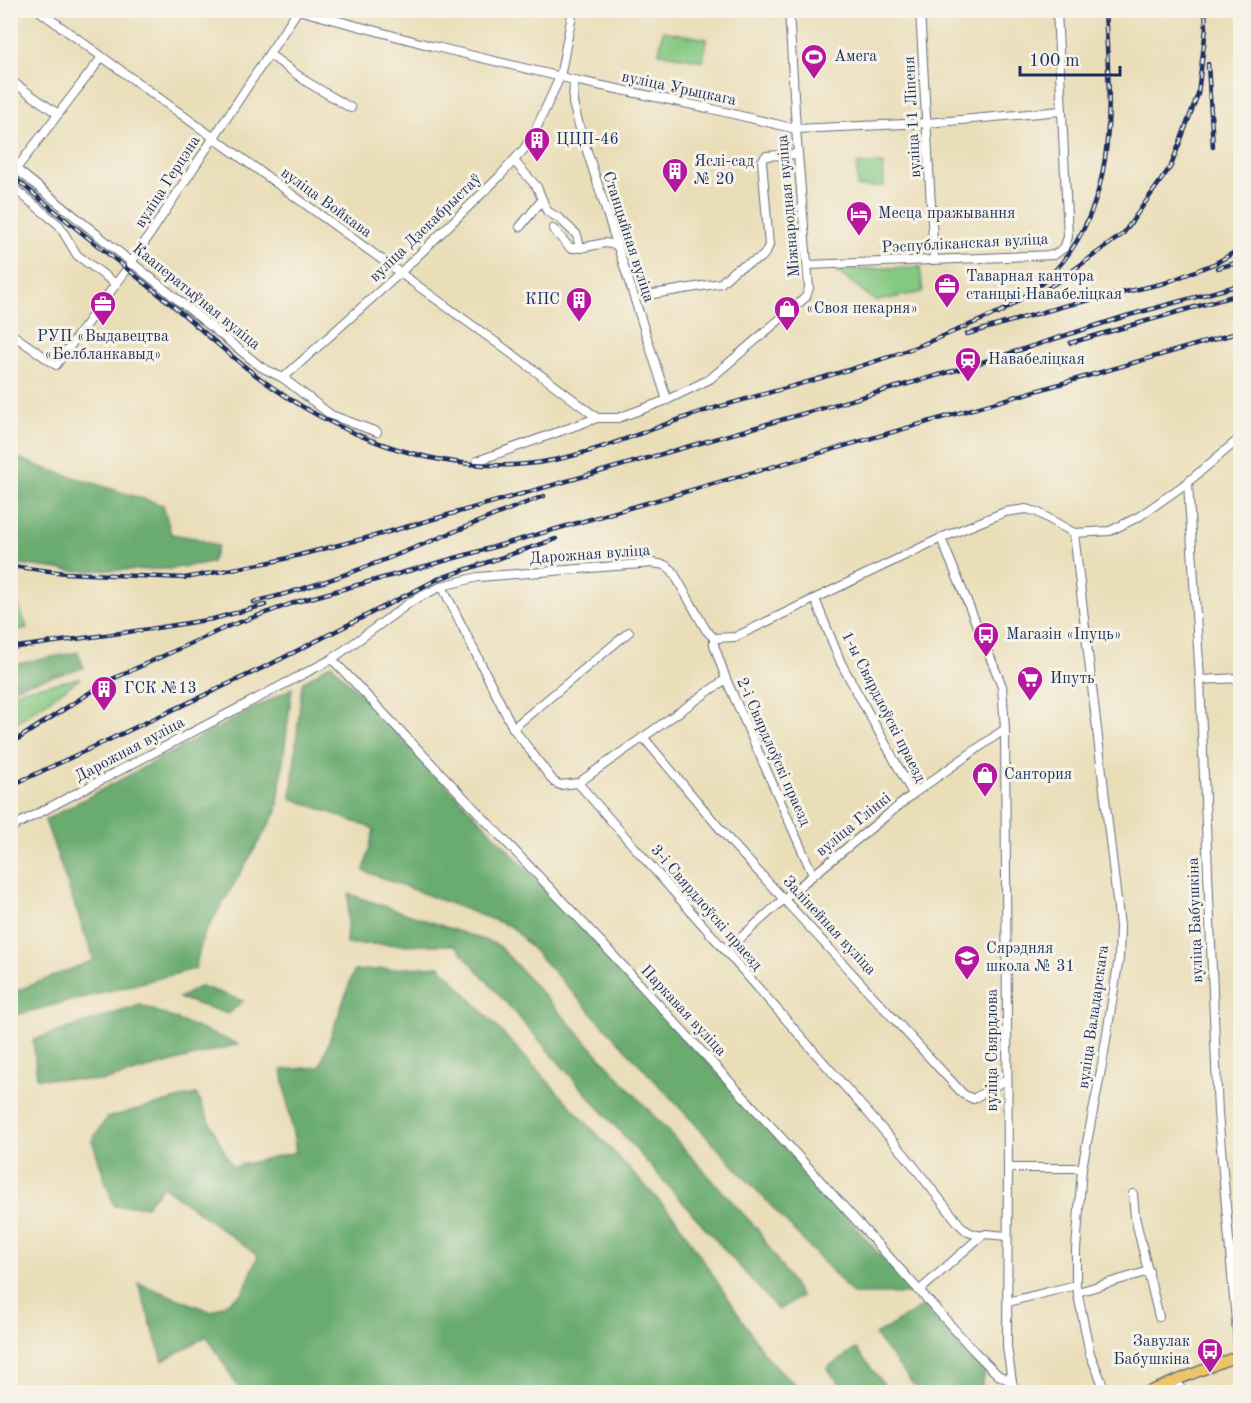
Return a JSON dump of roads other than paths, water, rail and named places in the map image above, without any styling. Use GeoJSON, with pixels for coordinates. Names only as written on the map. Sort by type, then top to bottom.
{"type":"FeatureCollection","features":[{"type":"Feature","properties":{"kind":"main road"},"geometry":{"type":"LineString","coordinates":[[1148,1392],[1240,1356]]}},
{"type":"Feature","properties":{"kind":"street","name":"вуліца Войкава"},"geometry":{"type":"LineString","coordinates":[[38,10],[155,97],[536,369],[597,418]]}},
{"type":"Feature","properties":{"kind":"street","name":"вуліца Герцэна"},"geometry":{"type":"LineString","coordinates":[[10,333],[56,365],[131,262],[298,10]]}},
{"type":"Feature","properties":{"kind":"street","name":"вуліца Урыцкага"},"geometry":{"type":"LineString","coordinates":[[298,10],[560,77],[796,129],[927,123],[1061,111]]}},
{"type":"Feature","properties":{"kind":"street","name":"вуліца Дзекабрыстаў"},"geometry":{"type":"LineString","coordinates":[[283,378],[400,273],[514,161],[535,131],[560,77],[573,10]]}},
{"type":"Feature","properties":{"kind":"street","name":"Міжнародная вуліца"},"geometry":{"type":"LineString","coordinates":[[477,460],[597,418],[618,418],[667,400],[710,379],[806,297],[809,288],[808,265],[796,129],[789,10]]}},
{"type":"Feature","properties":{"kind":"street","name":"вуліца 11 Ліпеня"},"geometry":{"type":"LineString","coordinates":[[920,10],[934,259]]}},
{"type":"Feature","properties":{"kind":"street","name":"Рэспубліканская вуліца"},"geometry":{"type":"LineString","coordinates":[[808,265],[1054,255],[1064,248],[1068,237],[1057,10]]}},
{"type":"Feature","properties":{"kind":"street"},"geometry":{"type":"LineString","coordinates":[[269,54],[307,82],[351,108]]}},
{"type":"Feature","properties":{"kind":"street"},"geometry":{"type":"LineString","coordinates":[[13,166],[58,114],[102,57]]}},
{"type":"Feature","properties":{"kind":"street"},"geometry":{"type":"LineString","coordinates":[[10,80],[58,114]]}},
{"type":"Feature","properties":{"kind":"street","name":"Станцыйная вуліца"},"geometry":{"type":"LineString","coordinates":[[574,80],[573,103],[667,400]]}},
{"type":"Feature","properties":{"kind":"street"},"geometry":{"type":"LineString","coordinates":[[647,295],[721,283],[735,270],[762,257],[769,245],[764,158],[798,154]]}},
{"type":"Feature","properties":{"kind":"street"},"geometry":{"type":"LineString","coordinates":[[514,161],[537,188],[547,211],[560,219],[577,235],[580,248]]}},
{"type":"Feature","properties":{"kind":"street","name":"Кааператыўная вуліца"},"geometry":{"type":"LineString","coordinates":[[13,166],[261,367],[283,378],[331,415],[377,432]]}},
{"type":"Feature","properties":{"kind":"street"},"geometry":{"type":"LineString","coordinates":[[10,185],[59,225],[77,255],[116,284]]}},
{"type":"Feature","properties":{"kind":"street"},"geometry":{"type":"LineString","coordinates":[[520,227],[542,200]]}},
{"type":"Feature","properties":{"kind":"street"},"geometry":{"type":"LineString","coordinates":[[553,229],[570,248],[605,243],[617,245]]}},
{"type":"Feature","properties":{"kind":"street"},"geometry":{"type":"LineString","coordinates":[[714,638],[735,637],[941,538],[1005,512],[1026,509],[1037,512],[1074,533],[1110,531],[1130,523],[1188,482],[1240,438]]}},
{"type":"Feature","properties":{"kind":"street","name":"вуліца Бабушкіна"},"geometry":{"type":"LineString","coordinates":[[1188,482],[1200,680],[1218,1113],[1240,1356]]}},
{"type":"Feature","properties":{"kind":"street","name":"вуліца Валадарскага"},"geometry":{"type":"LineString","coordinates":[[1074,533],[1120,926],[1119,958],[1106,1041],[1082,1168],[1076,1250],[1077,1288],[1090,1354],[1106,1392]]}},
{"type":"Feature","properties":{"kind":"street","name":"вуліца Свярдлова"},"geometry":{"type":"LineString","coordinates":[[941,538],[1002,686],[1005,729],[1007,1347],[1012,1382],[1016,1392]]}},
{"type":"Feature","properties":{"kind":"street","name":"Дарожная вуліца"},"geometry":{"type":"LineString","coordinates":[[10,828],[332,659],[412,601],[442,586],[478,577],[653,563],[665,565],[672,570],[706,630],[714,638]]}},
{"type":"Feature","properties":{"kind":"street"},"geometry":{"type":"LineString","coordinates":[[442,586],[513,729],[554,782],[560,785],[578,783],[726,679]]}},
{"type":"Feature","properties":{"kind":"street","name":"1-ы Свярдлоўскі праезд"},"geometry":{"type":"LineString","coordinates":[[815,599],[841,663],[913,794]]}},
{"type":"Feature","properties":{"kind":"street"},"geometry":{"type":"LineString","coordinates":[[513,729],[629,632]]}},
{"type":"Feature","properties":{"kind":"street","name":"2-і Свярдлоўскі праезд"},"geometry":{"type":"LineString","coordinates":[[714,638],[714,645],[726,679],[813,875]]}},
{"type":"Feature","properties":{"kind":"street","name":"Паркавая вуліца"},"geometry":{"type":"LineString","coordinates":[[332,659],[620,963],[973,1350],[998,1375],[1012,1382]]}},
{"type":"Feature","properties":{"kind":"street"},"geometry":{"type":"LineString","coordinates":[[1200,680],[1240,678]]}},
{"type":"Feature","properties":{"kind":"street","name":"вуліца Глінкі"},"geometry":{"type":"LineString","coordinates":[[726,951],[785,898],[913,794],[1005,729]]}},
{"type":"Feature","properties":{"kind":"street","name":"Залінейная вуліца"},"geometry":{"type":"LineString","coordinates":[[643,737],[732,843],[968,1097],[973,1100],[1006,1079]]}},
{"type":"Feature","properties":{"kind":"street","name":"3-і Свярдлоўскі праезд"},"geometry":{"type":"LineString","coordinates":[[578,783],[905,1155],[960,1225],[968,1232],[981,1236]]}},
{"type":"Feature","properties":{"kind":"street"},"geometry":{"type":"LineString","coordinates":[[1008,1168],[1082,1168]]}},
{"type":"Feature","properties":{"kind":"street"},"geometry":{"type":"LineString","coordinates":[[1134,1194],[1135,1217],[1159,1317]]}},
{"type":"Feature","properties":{"kind":"street"},"geometry":{"type":"LineString","coordinates":[[919,1291],[981,1236],[986,1234],[1006,1236]]}},
{"type":"Feature","properties":{"kind":"street"},"geometry":{"type":"LineString","coordinates":[[1008,1302],[1149,1271]]}},
{"type":"Feature","properties":{"kind":"street"},"geometry":{"type":"LineString","coordinates":[[1177,1381],[1182,1392]]}},
{"type":"Feature","properties":{"kind":"railway"},"geometry":{"type":"LineString","coordinates":[[998,314],[1050,276],[1073,247],[1089,217],[1100,185],[1109,116],[1105,10]]}},
{"type":"Feature","properties":{"kind":"railway"},"geometry":{"type":"LineString","coordinates":[[1039,295],[1123,234],[1171,166],[1198,94],[1206,28],[1205,10]]}},
{"type":"Feature","properties":{"kind":"railway"},"geometry":{"type":"LineString","coordinates":[[1208,64],[1213,147]]}},
{"type":"Feature","properties":{"kind":"railway"},"geometry":{"type":"LineString","coordinates":[[10,174],[171,304],[235,359],[286,397],[317,415],[384,445],[455,462],[491,465],[527,464],[573,456],[708,410],[823,378],[891,356],[1004,310]]}},
{"type":"Feature","properties":{"kind":"railway"},"geometry":{"type":"LineString","coordinates":[[967,334],[1064,306],[1165,283],[1216,263],[1240,249]]}},
{"type":"Feature","properties":{"kind":"railway"},"geometry":{"type":"LineString","coordinates":[[1217,268],[1240,262]]}},
{"type":"Feature","properties":{"kind":"railway"},"geometry":{"type":"LineString","coordinates":[[10,566],[65,573],[185,578],[276,561],[374,536],[967,367],[1126,316],[1240,285]]}},
{"type":"Feature","properties":{"kind":"railway"},"geometry":{"type":"LineString","coordinates":[[1070,343],[1240,294]]}},
{"type":"Feature","properties":{"kind":"railway"},"geometry":{"type":"LineString","coordinates":[[10,744],[108,681],[229,626],[296,602],[1240,332]]}},
{"type":"Feature","properties":{"kind":"railway"},"geometry":{"type":"LineString","coordinates":[[254,602],[365,567],[544,496]]}},
{"type":"Feature","properties":{"kind":"railway"},"geometry":{"type":"LineString","coordinates":[[10,786],[271,664],[438,579],[556,539]]}},
{"type":"Feature","properties":{"kind":"railway"},"geometry":{"type":"LineString","coordinates":[[10,648],[213,619],[265,605]]}},
{"type":"Feature","properties":{"kind":"place","name":"Амега"},"geometry":{"type":"Point","coordinates":[814,80]}},
{"type":"Feature","properties":{"kind":"place","name":"ЦЦП-46"},"geometry":{"type":"Point","coordinates":[537,163]}},
{"type":"Feature","properties":{"kind":"place","name":"Яслі-сад № 20"},"geometry":{"type":"Point","coordinates":[675,194]}},
{"type":"Feature","properties":{"kind":"place","name":"Месца пражывання"},"geometry":{"type":"Point","coordinates":[859,237]}},
{"type":"Feature","properties":{"kind":"place","name":"Таварная кантора станцыі Навабеліцкая"},"geometry":{"type":"Point","coordinates":[947,309]}},
{"type":"Feature","properties":{"kind":"place","name":"КПС"},"geometry":{"type":"Point","coordinates":[579,323]}},
{"type":"Feature","properties":{"kind":"place","name":"РУП «Выдавецтва «Белбланкавыд»"},"geometry":{"type":"Point","coordinates":[103,327]}},
{"type":"Feature","properties":{"kind":"place","name":"«Своя пекарня»"},"geometry":{"type":"Point","coordinates":[787,332]}},
{"type":"Feature","properties":{"kind":"place","name":"Навабеліцкая"},"geometry":{"type":"Point","coordinates":[968,383]}},
{"type":"Feature","properties":{"kind":"place","name":"Магазін «Іпуць»"},"geometry":{"type":"Point","coordinates":[986,658]}},
{"type":"Feature","properties":{"kind":"place","name":"Ипуть"},"geometry":{"type":"Point","coordinates":[1030,702]}},
{"type":"Feature","properties":{"kind":"place","name":"ГСК №13"},"geometry":{"type":"Point","coordinates":[104,712]}},
{"type":"Feature","properties":{"kind":"place","name":"Сантория"},"geometry":{"type":"Point","coordinates":[985,798]}},
{"type":"Feature","properties":{"kind":"place","name":"Сярэдняя школа № 31"},"geometry":{"type":"Point","coordinates":[967,981]}},
{"type":"Feature","properties":{"kind":"place","name":"Завулак Бабушкіна"},"geometry":{"type":"Point","coordinates":[1210,1374]}}]}
